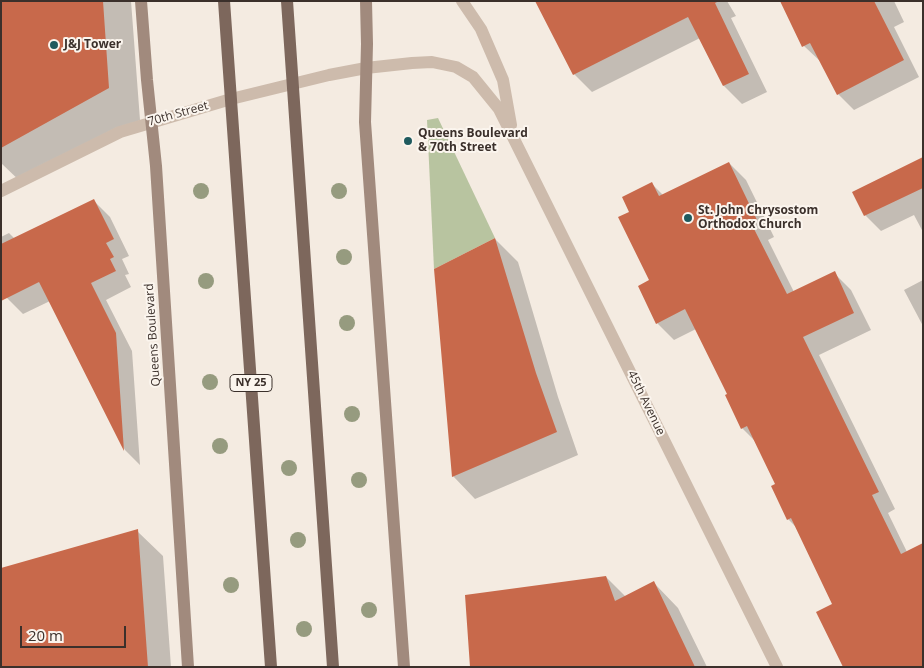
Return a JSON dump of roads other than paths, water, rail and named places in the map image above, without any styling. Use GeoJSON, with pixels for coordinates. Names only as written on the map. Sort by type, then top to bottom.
{"type":"FeatureCollection","features":[{"type":"Feature","properties":{"kind":"main road","name":"NY 25"},"geometry":{"type":"LineString","coordinates":[[224,1],[272,667]]}},
{"type":"Feature","properties":{"kind":"main road"},"geometry":{"type":"LineString","coordinates":[[287,1],[333,667]]}},
{"type":"Feature","properties":{"kind":"street","name":"Queens Boulevard"},"geometry":{"type":"LineString","coordinates":[[141,1],[157,186],[188,667]]}},
{"type":"Feature","properties":{"kind":"street"},"geometry":{"type":"LineString","coordinates":[[366,1],[365,122],[404,667]]}},
{"type":"Feature","properties":{"kind":"street","name":"45th Avenue"},"geometry":{"type":"LineString","coordinates":[[462,1],[481,29],[503,80],[514,140]]}},
{"type":"Feature","properties":{"kind":"street","name":"45th Avenue"},"geometry":{"type":"LineString","coordinates":[[366,68],[412,62],[432,62],[456,67],[473,77],[499,109],[777,667]]}},
{"type":"Feature","properties":{"kind":"street","name":"70th Street"},"geometry":{"type":"LineString","coordinates":[[1,192],[120,132],[231,99],[329,74],[366,68]]}},
{"type":"Feature","properties":{"kind":"place","name":"J&J Tower"},"geometry":{"type":"Point","coordinates":[54,45]}},
{"type":"Feature","properties":{"kind":"place","name":"Queens Boulevard & 70th Street"},"geometry":{"type":"Point","coordinates":[408,141]}},
{"type":"Feature","properties":{"kind":"place","name":"St. John Chrysostom Orthodox Church"},"geometry":{"type":"Point","coordinates":[688,218]}}]}
